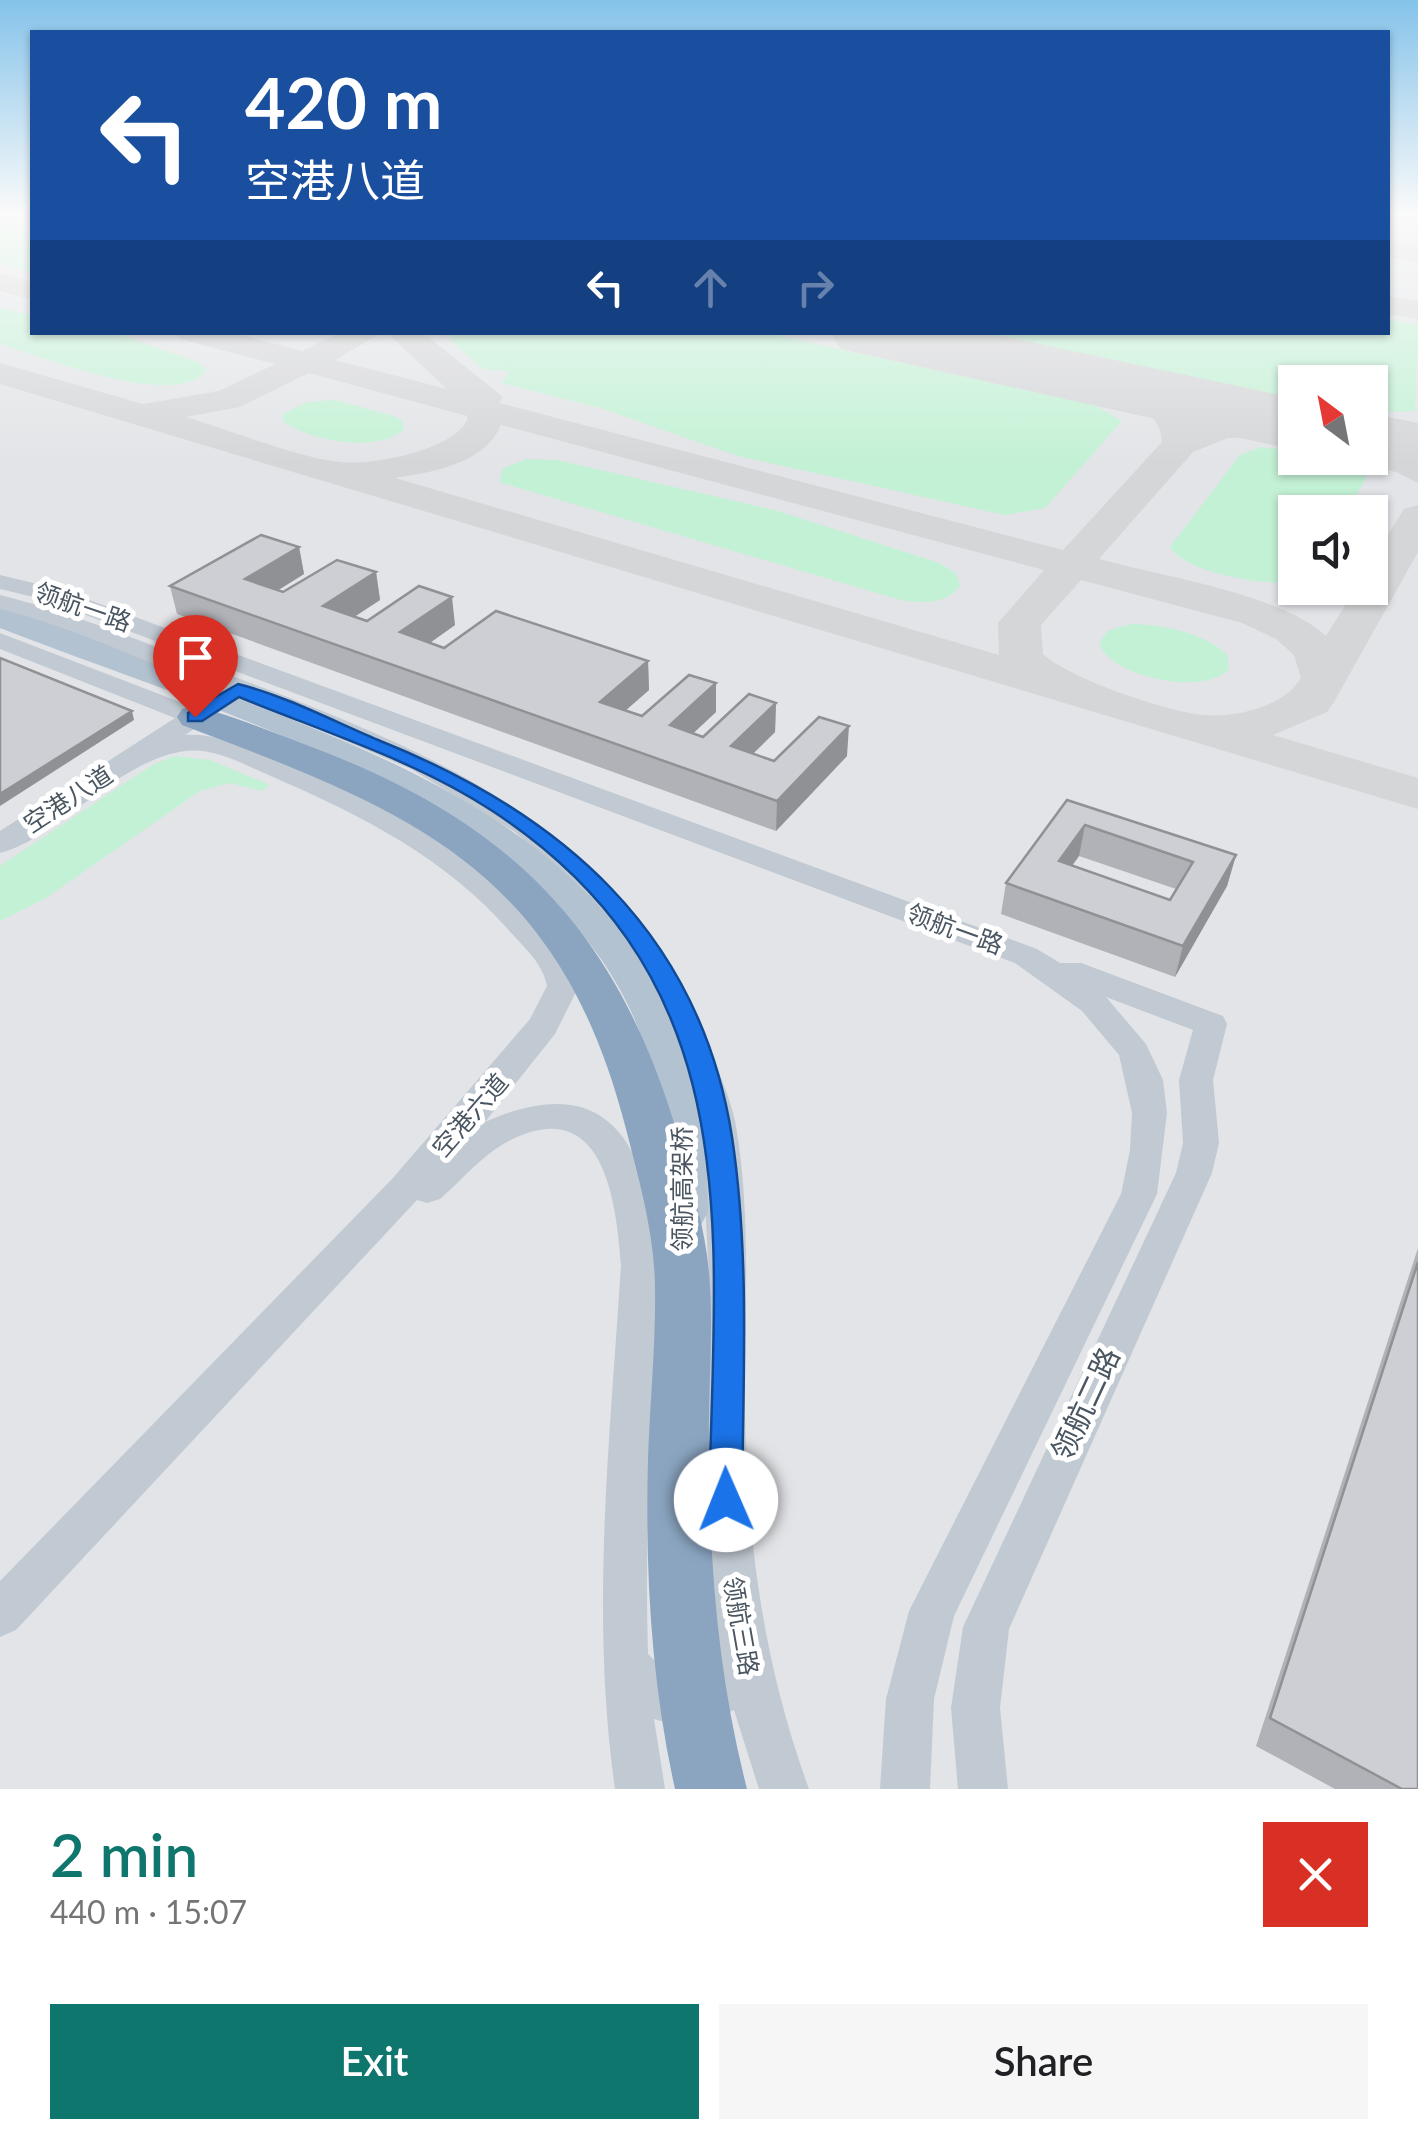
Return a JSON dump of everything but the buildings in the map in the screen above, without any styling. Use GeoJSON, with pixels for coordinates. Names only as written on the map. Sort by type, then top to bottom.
{"type":"FeatureCollection","features":[{"type":"Feature","properties":{"kind":"highway"},"geometry":{"type":"LineString","coordinates":[[195,717],[391,796],[435,820],[493,862],[540,908],[588,970],[608,1005],[639,1083],[683,1288]]}},
{"type":"Feature","properties":{"kind":"highway","name":"领航高架桥"},"geometry":{"type":"LineString","coordinates":[[683,1288],[679,1620],[693,1723],[711,1789]]}},
{"type":"Feature","properties":{"kind":"main road","name":"领航高架桥"},"geometry":{"type":"LineString","coordinates":[[0,618],[408,780],[476,818],[545,870],[575,900],[630,970],[661,1032],[680,1098],[686,1145],[683,1288]]}},
{"type":"Feature","properties":{"kind":"street","name":"领航一路"},"geometry":{"type":"LineString","coordinates":[[0,582],[54,595],[1026,956],[1098,1005],[1136,1054],[1148,1078],[1153,1108],[1152,1145],[1139,1194],[932,1611],[913,1670],[902,1730],[904,1789]]}},
{"type":"Feature","properties":{"kind":"street","name":"领航三路"},"geometry":{"type":"LineString","coordinates":[[0,605],[48,616],[402,754],[470,789],[558,847],[615,904],[664,973],[707,1081],[725,1191],[683,1288],[622,1583],[624,1655],[640,1789]]}},
{"type":"Feature","properties":{"kind":"street"},"geometry":{"type":"LineString","coordinates":[[0,640],[195,717]]}},
{"type":"Feature","properties":{"kind":"street","name":"空港八道"},"geometry":{"type":"LineString","coordinates":[[0,844],[238,690]]}},
{"type":"Feature","properties":{"kind":"street","name":"空港六道"},"geometry":{"type":"LineString","coordinates":[[0,1614],[364,1235],[508,1071],[560,1004],[560,974],[526,928],[476,876],[397,821],[204,742],[175,744],[130,760]]}},
{"type":"Feature","properties":{"kind":"street","name":"领航二路"},"geometry":{"type":"LineString","coordinates":[[982,1789],[976,1733],[976,1676],[986,1627],[1194,1173],[1201,1143],[1198,1065],[1212,1024],[1026,956]]}},
{"type":"Feature","properties":{"kind":"street","name":"领航三路"},"geometry":{"type":"LineString","coordinates":[[364,1235],[491,1134],[538,1116],[563,1115],[588,1122],[610,1141],[622,1162],[639,1233],[683,1288],[726,1500],[741,1639],[756,1706],[784,1789]]}},
{"type":"Feature","properties":{"kind":"street"},"geometry":{"type":"LineString","coordinates":[[624,1655],[646,1693],[660,1702],[693,1702],[712,1696],[726,1681],[741,1639]]}},
{"type":"Feature","properties":{"kind":"shaded area"},"geometry":{"type":"Polygon","coordinates":[[[0,296],[30,296],[30,335],[1390,335],[1390,296],[1418,296],[1418,1789],[0,1789],[0,296]]]}},
{"type":"Feature","properties":{"kind":"green space"},"geometry":{"type":"Polygon","coordinates":[[[0,308],[30,315],[30,335],[120,335],[198,362],[206,371],[189,382],[138,383],[76,369],[0,344],[0,308]]]}},
{"type":"Feature","properties":{"kind":"green space"},"geometry":{"type":"Polygon","coordinates":[[[1390,319],[1418,325],[1415,411],[1388,412],[1388,365],[1278,365],[1278,396],[982,335],[1390,335],[1390,319]]]}},
{"type":"Feature","properties":{"kind":"green space"},"geometry":{"type":"Polygon","coordinates":[[[444,335],[774,335],[1094,405],[1122,421],[1045,508],[1005,515],[738,456],[600,408],[502,383],[509,371],[483,369],[444,335]]]}},
{"type":"Feature","properties":{"kind":"green space"},"geometry":{"type":"Polygon","coordinates":[[[335,400],[394,416],[402,420],[404,429],[378,441],[344,442],[309,434],[283,421],[283,414],[307,402],[335,400]]]}},
{"type":"Feature","properties":{"kind":"green space"},"geometry":{"type":"Polygon","coordinates":[[[1261,447],[1278,449],[1278,475],[1366,478],[1356,495],[1278,495],[1278,582],[1209,571],[1170,547],[1240,455],[1261,447]]]}},
{"type":"Feature","properties":{"kind":"green space"},"geometry":{"type":"Polygon","coordinates":[[[527,459],[557,460],[778,511],[939,563],[956,573],[960,586],[947,597],[932,601],[897,599],[499,482],[503,468],[527,459]]]}},
{"type":"Feature","properties":{"kind":"green space"},"geometry":{"type":"Polygon","coordinates":[[[1131,624],[1169,628],[1207,641],[1227,655],[1229,669],[1200,682],[1138,674],[1107,655],[1099,643],[1109,630],[1131,624]]]}},
{"type":"Feature","properties":{"kind":"green space"},"geometry":{"type":"Polygon","coordinates":[[[175,756],[210,760],[270,785],[262,791],[229,783],[200,791],[46,898],[0,921],[0,866],[154,764],[175,756]]]}},
{"type":"Feature","properties":{"kind":"taxiway"},"geometry":{"type":"LineString","coordinates":[[1390,305],[1418,310]]}},
{"type":"Feature","properties":{"kind":"taxiway"},"geometry":{"type":"LineString","coordinates":[[202,335],[305,362]]}},
{"type":"Feature","properties":{"kind":"taxiway"},"geometry":{"type":"LineString","coordinates":[[305,362],[361,335]]}},
{"type":"Feature","properties":{"kind":"taxiway"},"geometry":{"type":"LineString","coordinates":[[405,335],[449,374],[486,397]]}},
{"type":"Feature","properties":{"kind":"taxiway"},"geometry":{"type":"LineString","coordinates":[[156,411],[228,400],[305,362]]}},
{"type":"Feature","properties":{"kind":"taxiway"},"geometry":{"type":"LineString","coordinates":[[305,362],[482,409]]}},
{"type":"Feature","properties":{"kind":"taxiway"},"geometry":{"type":"LineString","coordinates":[[0,373],[1418,794]]}},
{"type":"Feature","properties":{"kind":"taxiway"},"geometry":{"type":"LineString","coordinates":[[1103,382],[1142,395],[1166,410],[1180,431],[1180,444]]}},
{"type":"Feature","properties":{"kind":"taxiway"},"geometry":{"type":"LineString","coordinates":[[463,388],[482,409]]}},
{"type":"Feature","properties":{"kind":"taxiway"},"geometry":{"type":"LineString","coordinates":[[357,471],[430,459],[467,444],[480,433],[485,420],[482,409]]}},
{"type":"Feature","properties":{"kind":"taxiway"},"geometry":{"type":"LineString","coordinates":[[482,409],[1072,565]]}},
{"type":"Feature","properties":{"kind":"taxiway"},"geometry":{"type":"LineString","coordinates":[[1180,444],[1223,427],[1278,425]]}},
{"type":"Feature","properties":{"kind":"taxiway"},"geometry":{"type":"LineString","coordinates":[[1072,565],[1180,444]]}},
{"type":"Feature","properties":{"kind":"taxiway"},"geometry":{"type":"LineString","coordinates":[[1388,454],[1418,472]]}},
{"type":"Feature","properties":{"kind":"taxiway"},"geometry":{"type":"LineString","coordinates":[[1324,678],[1418,517]]}},
{"type":"Feature","properties":{"kind":"taxiway"},"geometry":{"type":"LineString","coordinates":[[1062,687],[1026,662],[1017,635],[1020,623],[1072,565]]}},
{"type":"Feature","properties":{"kind":"taxiway"},"geometry":{"type":"LineString","coordinates":[[1072,565],[1257,614],[1281,624],[1310,645],[1324,678]]}},
{"type":"Feature","properties":{"kind":"taxiway"},"geometry":{"type":"LineString","coordinates":[[1218,727],[1273,721],[1310,702],[1324,678]]}},
{"type":"Feature","properties":{"kind":"runway"},"geometry":{"type":"LineString","coordinates":[[883,335],[1278,420]]}},
{"type":"Feature","properties":{"kind":"runway"},"geometry":{"type":"LineString","coordinates":[[1388,444],[1418,450]]}},
{"type":"Feature","properties":{"kind":"route"},"geometry":{"type":"LineString","coordinates":[[195,717],[238,690],[436,770],[499,806],[558,847],[615,904],[644,940],[664,973],[695,1042],[718,1135],[728,1260],[726,1500]]}}]}
